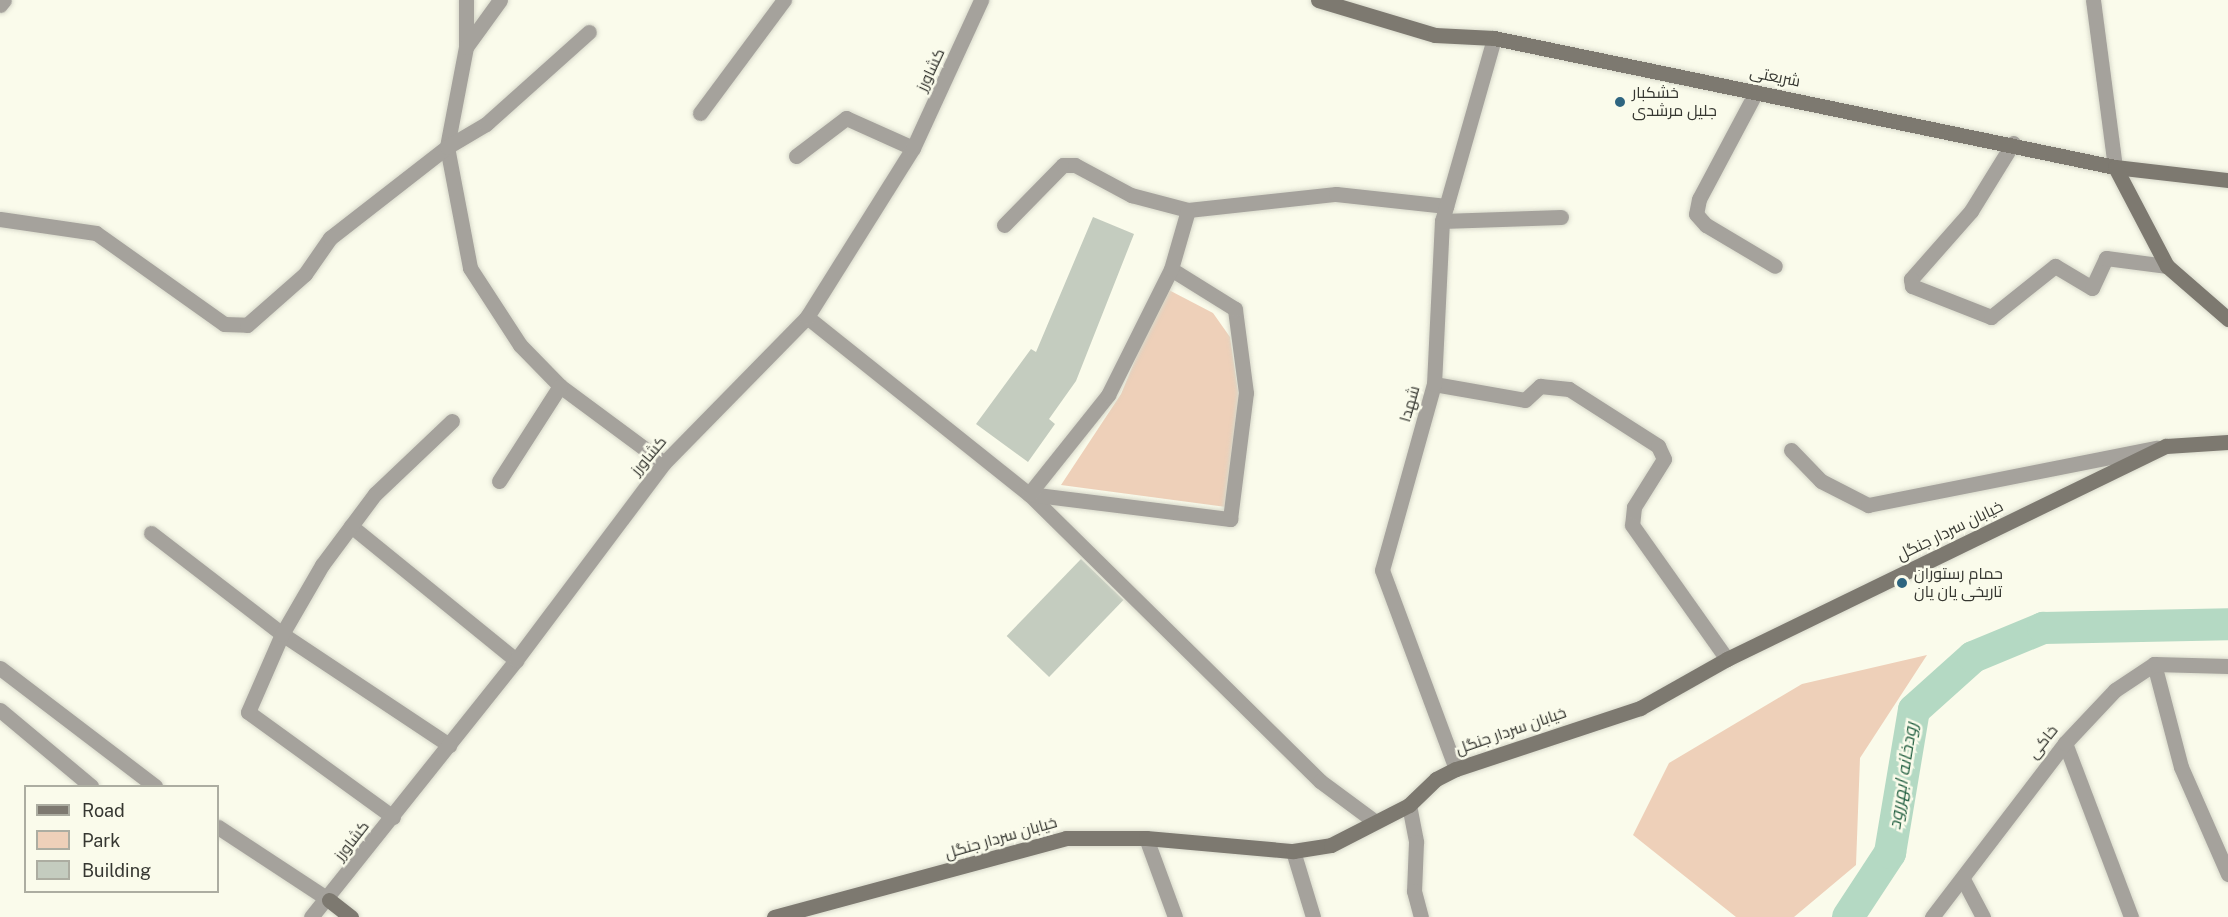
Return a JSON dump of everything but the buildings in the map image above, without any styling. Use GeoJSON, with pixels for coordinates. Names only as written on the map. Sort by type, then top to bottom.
{"type":"FeatureCollection","features":[{"type":"Feature","properties":{"kind":"main road","name":"شریعتی"},"geometry":{"type":"LineString","coordinates":[[1318,0],[1435,35],[1494,38],[2013,143],[2115,167],[2228,180]]}},
{"type":"Feature","properties":{"kind":"main road"},"geometry":{"type":"LineString","coordinates":[[2115,167],[2167,266],[2228,319]]}},
{"type":"Feature","properties":{"kind":"main road","name":"خیابان سردار جنگل"},"geometry":{"type":"LineString","coordinates":[[774,917],[1066,838],[1146,838],[1293,851],[1331,845],[1408,805],[1436,779],[1456,769],[1640,708],[1727,659],[2166,446],[2228,442]]}},
{"type":"Feature","properties":{"kind":"main road"},"geometry":{"type":"LineString","coordinates":[[329,900],[351,917]]}},
{"type":"Feature","properties":{"kind":"street"},"geometry":{"type":"LineString","coordinates":[[0,5],[4,0]]}},
{"type":"Feature","properties":{"kind":"street"},"geometry":{"type":"LineString","coordinates":[[466,0],[466,47],[447,147],[470,268],[520,345],[560,386],[664,463]]}},
{"type":"Feature","properties":{"kind":"street"},"geometry":{"type":"LineString","coordinates":[[466,47],[500,0]]}},
{"type":"Feature","properties":{"kind":"street"},"geometry":{"type":"LineString","coordinates":[[700,113],[784,0]]}},
{"type":"Feature","properties":{"kind":"street","name":"کشاورز"},"geometry":{"type":"LineString","coordinates":[[311,917],[329,900],[516,660],[664,463],[807,317],[914,148],[981,0]]}},
{"type":"Feature","properties":{"kind":"street"},"geometry":{"type":"LineString","coordinates":[[2093,0],[2115,167]]}},
{"type":"Feature","properties":{"kind":"street"},"geometry":{"type":"LineString","coordinates":[[0,219],[96,232],[224,324],[247,325],[305,274],[330,238],[447,147],[486,124],[589,33]]}},
{"type":"Feature","properties":{"kind":"street","name":"شهدا"},"geometry":{"type":"LineString","coordinates":[[1456,769],[1382,570],[1434,384],[1444,213],[1494,38]]}},
{"type":"Feature","properties":{"kind":"street"},"geometry":{"type":"LineString","coordinates":[[1756,92],[1699,199],[1696,214],[1706,225],[1775,266]]}},
{"type":"Feature","properties":{"kind":"street"},"geometry":{"type":"LineString","coordinates":[[796,156],[846,118],[914,148]]}},
{"type":"Feature","properties":{"kind":"street"},"geometry":{"type":"LineString","coordinates":[[2013,143],[1971,211],[1911,279],[1912,286],[1991,317],[2055,266],[2092,288],[2106,258],[2167,266]]}},
{"type":"Feature","properties":{"kind":"street"},"geometry":{"type":"LineString","coordinates":[[1004,225],[1063,165],[1076,165],[1131,195],[1188,210],[1336,194],[1444,213],[1562,217]]}},
{"type":"Feature","properties":{"kind":"street"},"geometry":{"type":"LineString","coordinates":[[1029,494],[1108,394],[1171,269],[1188,210]]}},
{"type":"Feature","properties":{"kind":"street"},"geometry":{"type":"LineString","coordinates":[[1029,494],[1230,519],[1246,393],[1235,309],[1171,269]]}},
{"type":"Feature","properties":{"kind":"street"},"geometry":{"type":"LineString","coordinates":[[807,317],[1029,494],[1320,781],[1374,821]]}},
{"type":"Feature","properties":{"kind":"street"},"geometry":{"type":"LineString","coordinates":[[1434,384],[1525,400],[1540,386],[1569,390],[1658,446],[1664,459],[1634,507],[1632,525],[1727,659]]}},
{"type":"Feature","properties":{"kind":"street"},"geometry":{"type":"LineString","coordinates":[[499,482],[560,386]]}},
{"type":"Feature","properties":{"kind":"street"},"geometry":{"type":"LineString","coordinates":[[393,817],[248,712],[282,634],[351,526],[375,494],[452,421]]}},
{"type":"Feature","properties":{"kind":"street"},"geometry":{"type":"LineString","coordinates":[[1791,450],[1821,481],[1868,505],[2166,446]]}},
{"type":"Feature","properties":{"kind":"street"},"geometry":{"type":"LineString","coordinates":[[351,526],[516,660]]}},
{"type":"Feature","properties":{"kind":"street"},"geometry":{"type":"LineString","coordinates":[[151,533],[282,634],[449,745]]}},
{"type":"Feature","properties":{"kind":"street"},"geometry":{"type":"LineString","coordinates":[[2228,666],[2154,664],[2181,767],[2228,874]]}},
{"type":"Feature","properties":{"kind":"street","name":"خاکی"},"geometry":{"type":"LineString","coordinates":[[1932,917],[1964,881],[2065,743],[2115,690],[2154,664]]}},
{"type":"Feature","properties":{"kind":"street"},"geometry":{"type":"LineString","coordinates":[[0,668],[154,785]]}},
{"type":"Feature","properties":{"kind":"street"},"geometry":{"type":"LineString","coordinates":[[0,710],[90,785]]}},
{"type":"Feature","properties":{"kind":"street"},"geometry":{"type":"LineString","coordinates":[[2065,743],[2131,917]]}},
{"type":"Feature","properties":{"kind":"street"},"geometry":{"type":"LineString","coordinates":[[1408,805],[1416,842],[1414,891],[1421,917]]}},
{"type":"Feature","properties":{"kind":"street"},"geometry":{"type":"LineString","coordinates":[[219,828],[329,900]]}},
{"type":"Feature","properties":{"kind":"street"},"geometry":{"type":"LineString","coordinates":[[1146,838],[1175,917]]}},
{"type":"Feature","properties":{"kind":"street"},"geometry":{"type":"LineString","coordinates":[[1293,851],[1313,917]]}},
{"type":"Feature","properties":{"kind":"street"},"geometry":{"type":"LineString","coordinates":[[1964,881],[1983,917]]}},
{"type":"Feature","properties":{"kind":"green space"},"geometry":{"type":"Polygon","coordinates":[[[1165,288],[1213,313],[1230,337],[1241,411],[1226,507],[1061,485],[1121,394],[1165,288]]]}},
{"type":"Feature","properties":{"kind":"green space"},"geometry":{"type":"Polygon","coordinates":[[[1927,655],[1860,758],[1856,865],[1794,917],[1736,917],[1633,835],[1669,763],[1802,684],[1927,655]]]}},
{"type":"Feature","properties":{"kind":"waterway","name":"رودخانه ابهررود"},"geometry":{"type":"LineString","coordinates":[[1848,917],[1890,853],[1914,710],[1973,657],[2043,628],[2228,624]]}},
{"type":"Feature","properties":{"kind":"place","name":"خشکبار جلیل مرشدی"},"geometry":{"type":"Point","coordinates":[1620,102]}},
{"type":"Feature","properties":{"kind":"place","name":"حمام رستوران تاریخی یان یان"},"geometry":{"type":"Point","coordinates":[1902,583]}}]}
